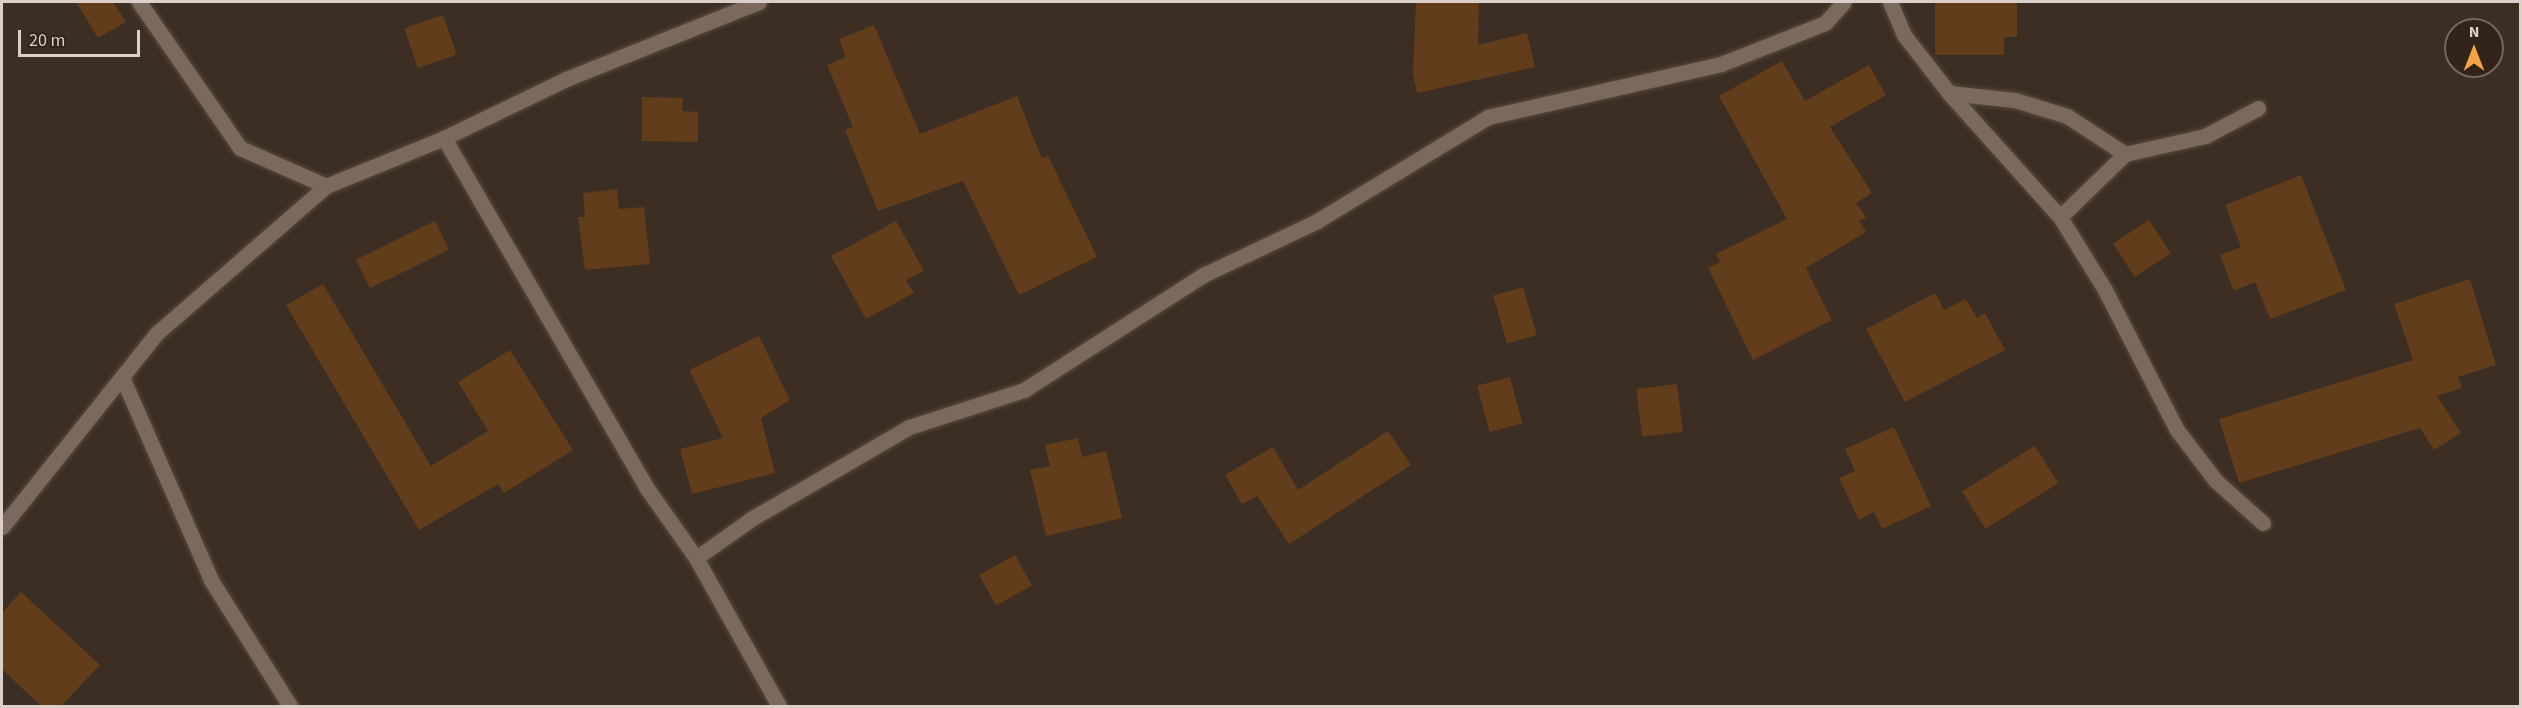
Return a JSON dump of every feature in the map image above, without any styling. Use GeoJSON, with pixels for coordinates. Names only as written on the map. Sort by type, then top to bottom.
{"type":"FeatureCollection","features":[{"type":"Feature","properties":{"kind":"street"},"geometry":{"type":"LineString","coordinates":[[139,2],[240,148],[326,186]]}},
{"type":"Feature","properties":{"kind":"street"},"geometry":{"type":"LineString","coordinates":[[2,527],[157,333],[326,186],[444,138],[566,79],[759,2]]}},
{"type":"Feature","properties":{"kind":"street"},"geometry":{"type":"LineString","coordinates":[[696,558],[751,519],[909,427],[1024,390],[1203,275],[1317,221],[1488,117],[1721,64],[1825,23],[1844,2]]}},
{"type":"Feature","properties":{"kind":"street"},"geometry":{"type":"LineString","coordinates":[[1890,2],[1904,35],[1948,93],[2060,218],[2105,290],[2177,430],[2216,481],[2263,523]]}},
{"type":"Feature","properties":{"kind":"street"},"geometry":{"type":"LineString","coordinates":[[1948,93],[2015,100],[2067,116],[2125,154]]}},
{"type":"Feature","properties":{"kind":"street"},"geometry":{"type":"LineString","coordinates":[[2060,218],[2125,154],[2205,136],[2258,108]]}},
{"type":"Feature","properties":{"kind":"street"},"geometry":{"type":"LineString","coordinates":[[444,138],[645,487],[696,558],[779,706]]}},
{"type":"Feature","properties":{"kind":"street"},"geometry":{"type":"LineString","coordinates":[[122,377],[211,579],[290,706]]}},
{"type":"Feature","properties":{"kind":"building"},"geometry":{"type":"Polygon","coordinates":[[[76,2],[113,2],[126,22],[98,38],[76,2]]]}},
{"type":"Feature","properties":{"kind":"building"},"geometry":{"type":"Polygon","coordinates":[[[1416,2],[1479,2],[1478,45],[1527,33],[1535,67],[1417,93],[1413,73],[1416,2]]]}},
{"type":"Feature","properties":{"kind":"building"},"geometry":{"type":"Polygon","coordinates":[[[1935,2],[2017,2],[2017,37],[2004,37],[2004,55],[1935,55],[1935,2]]]}},
{"type":"Feature","properties":{"kind":"building"},"geometry":{"type":"Polygon","coordinates":[[[443,15],[457,55],[418,68],[404,28],[443,15]]]}},
{"type":"Feature","properties":{"kind":"building"},"geometry":{"type":"Polygon","coordinates":[[[874,25],[920,134],[1017,96],[1042,159],[1048,156],[1097,257],[1019,295],[963,181],[878,211],[845,130],[853,127],[827,65],[846,57],[839,39],[874,25]]]}},
{"type":"Feature","properties":{"kind":"building"},"geometry":{"type":"Polygon","coordinates":[[[1782,61],[1805,101],[1869,65],[1886,95],[1830,127],[1872,193],[1856,203],[1866,217],[1859,221],[1866,232],[1806,268],[1832,320],[1753,360],[1708,268],[1720,262],[1716,254],[1787,219],[1719,96],[1782,61]]]}},
{"type":"Feature","properties":{"kind":"building"},"geometry":{"type":"Polygon","coordinates":[[[642,97],[683,98],[682,111],[698,112],[698,142],[642,141],[642,97]]]}},
{"type":"Feature","properties":{"kind":"building"},"geometry":{"type":"Polygon","coordinates":[[[2301,175],[2346,290],[2270,319],[2255,282],[2234,291],[2220,255],[2241,247],[2225,205],[2301,175]]]}},
{"type":"Feature","properties":{"kind":"building"},"geometry":{"type":"Polygon","coordinates":[[[617,189],[619,209],[644,207],[650,264],[585,270],[578,217],[585,217],[583,193],[617,189]]]}},
{"type":"Feature","properties":{"kind":"building"},"geometry":{"type":"Polygon","coordinates":[[[2149,220],[2171,254],[2135,277],[2113,243],[2149,220]]]}},
{"type":"Feature","properties":{"kind":"building"},"geometry":{"type":"Polygon","coordinates":[[[435,221],[449,250],[370,288],[356,260],[435,221]]]}},
{"type":"Feature","properties":{"kind":"building"},"geometry":{"type":"Polygon","coordinates":[[[896,221],[924,271],[906,280],[914,293],[866,319],[831,256],[896,221]]]}},
{"type":"Feature","properties":{"kind":"building"},"geometry":{"type":"Polygon","coordinates":[[[2470,279],[2496,365],[2458,377],[2462,388],[2437,396],[2461,433],[2434,450],[2420,428],[2239,483],[2219,419],[2413,360],[2394,304],[2470,279]]]}},
{"type":"Feature","properties":{"kind":"building"},"geometry":{"type":"Polygon","coordinates":[[[323,284],[431,466],[488,431],[458,382],[510,350],[573,450],[504,493],[498,484],[419,530],[286,305],[323,284]]]}},
{"type":"Feature","properties":{"kind":"building"},"geometry":{"type":"Polygon","coordinates":[[[1523,287],[1537,335],[1507,344],[1493,296],[1523,287]]]}},
{"type":"Feature","properties":{"kind":"building"},"geometry":{"type":"Polygon","coordinates":[[[1935,293],[1944,310],[1966,299],[1977,318],[1985,313],[2005,350],[1905,402],[1866,329],[1935,293]]]}},
{"type":"Feature","properties":{"kind":"building"},"geometry":{"type":"Polygon","coordinates":[[[759,336],[790,400],[761,418],[775,473],[692,494],[680,449],[723,438],[689,370],[759,336]]]}},
{"type":"Feature","properties":{"kind":"building"},"geometry":{"type":"Polygon","coordinates":[[[1510,377],[1522,423],[1490,432],[1477,386],[1510,377]]]}},
{"type":"Feature","properties":{"kind":"building"},"geometry":{"type":"Polygon","coordinates":[[[1677,384],[1683,432],[1642,437],[1636,389],[1677,384]]]}},
{"type":"Feature","properties":{"kind":"building"},"geometry":{"type":"Polygon","coordinates":[[[1894,427],[1931,506],[1882,529],[1874,512],[1859,520],[1839,478],[1855,471],[1845,449],[1894,427]]]}},
{"type":"Feature","properties":{"kind":"building"},"geometry":{"type":"Polygon","coordinates":[[[1388,431],[1411,465],[1289,544],[1257,496],[1242,504],[1225,475],[1273,447],[1298,490],[1388,431]]]}},
{"type":"Feature","properties":{"kind":"building"},"geometry":{"type":"Polygon","coordinates":[[[1078,438],[1082,457],[1106,451],[1122,518],[1046,536],[1030,470],[1050,466],[1045,445],[1078,438]]]}},
{"type":"Feature","properties":{"kind":"building"},"geometry":{"type":"Polygon","coordinates":[[[2035,446],[2058,483],[1985,529],[1962,492],[2035,446]]]}},
{"type":"Feature","properties":{"kind":"building"},"geometry":{"type":"Polygon","coordinates":[[[1015,555],[1032,586],[996,605],[979,575],[1015,555]]]}},
{"type":"Feature","properties":{"kind":"building"},"geometry":{"type":"Polygon","coordinates":[[[21,592],[100,665],[61,706],[41,706],[2,669],[2,613],[21,592]]]}}]}
